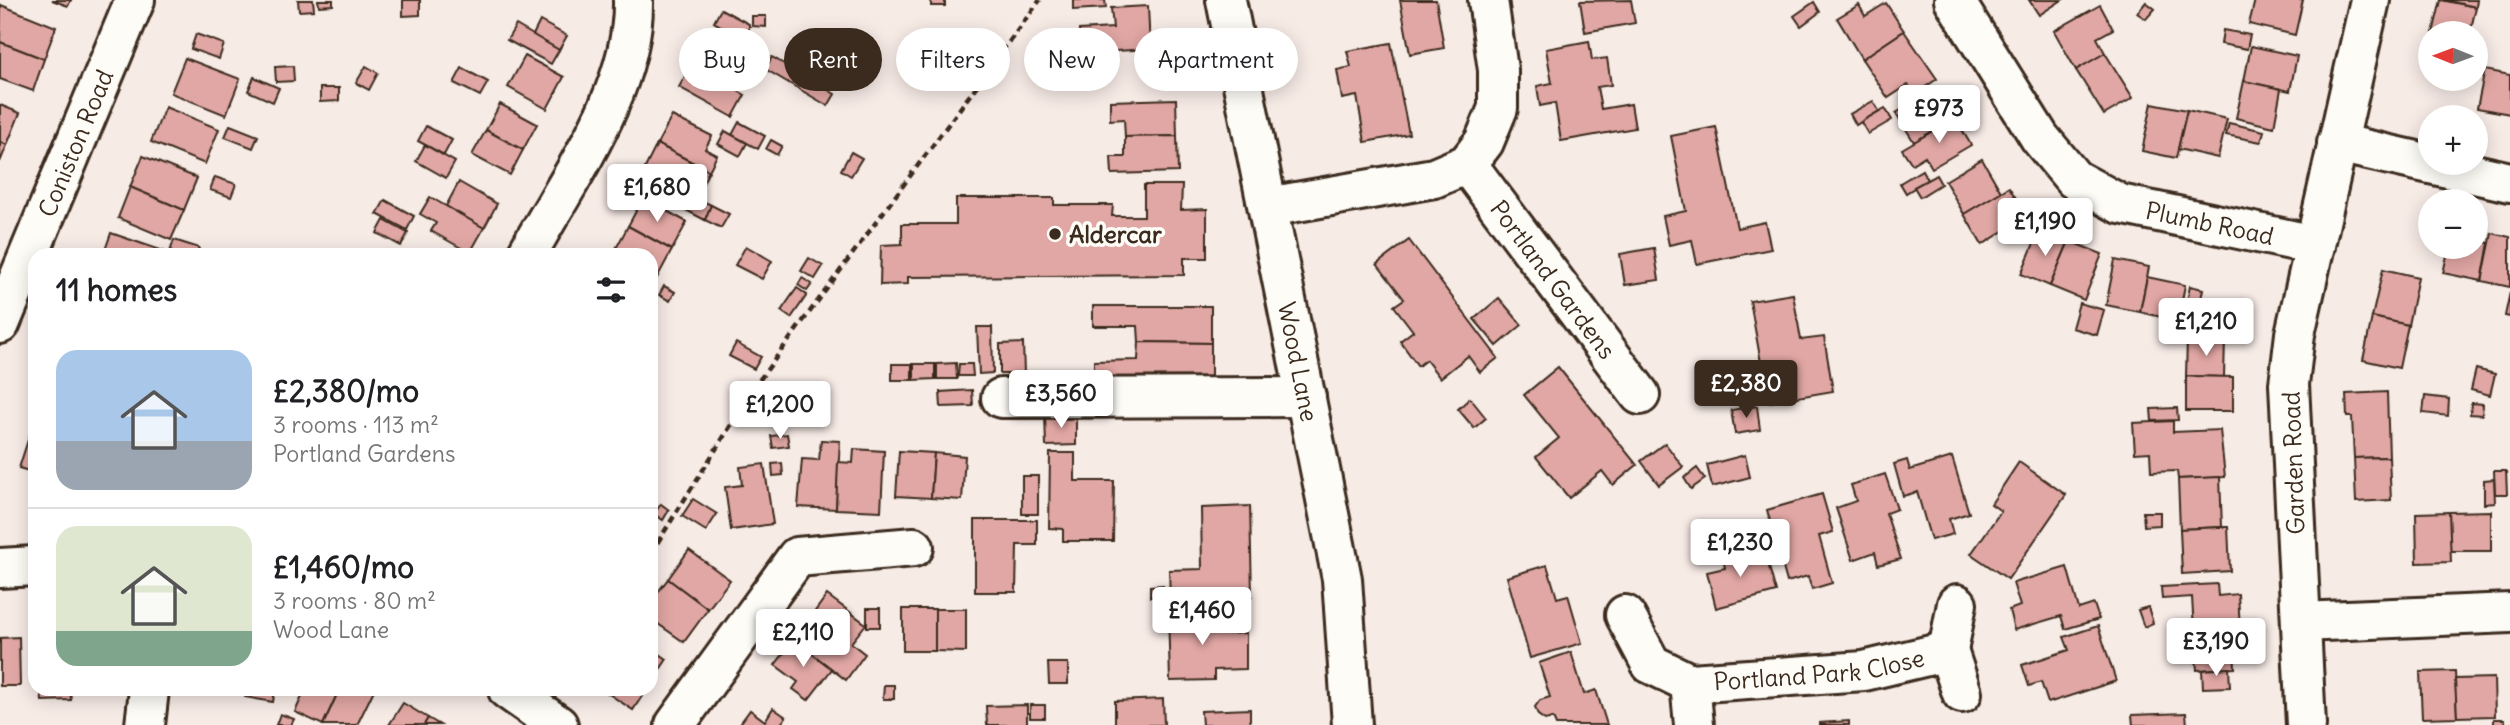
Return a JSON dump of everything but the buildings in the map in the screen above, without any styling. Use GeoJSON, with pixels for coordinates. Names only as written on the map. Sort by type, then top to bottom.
{"type":"FeatureCollection","features":[{"type":"Feature","properties":{"kind":"street","name":"Coniston Road"},"geometry":{"type":"LineString","coordinates":[[32,248],[135,0]]}},
{"type":"Feature","properties":{"kind":"street"},"geometry":{"type":"LineString","coordinates":[[530,248],[611,103],[629,50],[633,0]]}},
{"type":"Feature","properties":{"kind":"street","name":"Wood Lane"},"geometry":{"type":"LineString","coordinates":[[1226,0],[1342,579],[1352,725]]}},
{"type":"Feature","properties":{"kind":"street"},"geometry":{"type":"LineString","coordinates":[[1268,207],[1434,178],[1467,164],[1484,142],[1498,108],[1498,70],[1488,0]]}},
{"type":"Feature","properties":{"kind":"street","name":"Plumb Road"},"geometry":{"type":"LineString","coordinates":[[1954,0],[2040,138],[2074,179],[2120,204],[2315,245]]}},
{"type":"Feature","properties":{"kind":"street","name":"Garden Road"},"geometry":{"type":"LineString","coordinates":[[2306,725],[2289,384],[2295,334],[2370,0]]}},
{"type":"Feature","properties":{"kind":"street"},"geometry":{"type":"LineString","coordinates":[[2337,143],[2510,182]]}},
{"type":"Feature","properties":{"kind":"street","name":"Portland Gardens"},"geometry":{"type":"LineString","coordinates":[[1467,164],[1640,395]]}},
{"type":"Feature","properties":{"kind":"street","name":"Coniston Road"},"geometry":{"type":"LineString","coordinates":[[0,324],[28,257]]}},
{"type":"Feature","properties":{"kind":"street"},"geometry":{"type":"LineString","coordinates":[[1001,398],[1306,397]]}},
{"type":"Feature","properties":{"kind":"street"},"geometry":{"type":"LineString","coordinates":[[675,725],[797,557],[914,547]]}},
{"type":"Feature","properties":{"kind":"street"},"geometry":{"type":"LineString","coordinates":[[0,568],[28,566]]}},
{"type":"Feature","properties":{"kind":"street","name":"Portland Park Close"},"geometry":{"type":"LineString","coordinates":[[1957,604],[1948,651],[1962,693]]}},
{"type":"Feature","properties":{"kind":"street"},"geometry":{"type":"LineString","coordinates":[[2301,622],[2510,613]]}},
{"type":"Feature","properties":{"kind":"street","name":"Portland Park Close"},"geometry":{"type":"LineString","coordinates":[[1625,615],[1651,664],[1690,683],[1864,671],[1948,651]]}},
{"type":"Feature","properties":{"kind":"street","name":"Portland Park Close"},"geometry":{"type":"LineString","coordinates":[[1690,683],[1694,725]]}},
{"type":"Feature","properties":{"kind":"street"},"geometry":{"type":"LineString","coordinates":[[145,725],[148,696]]}},
{"type":"Feature","properties":{"kind":"street"},"geometry":{"type":"LineString","coordinates":[[517,696],[558,725]]}},
{"type":"Feature","properties":{"kind":"path"},"geometry":{"type":"LineString","coordinates":[[658,542],[758,382],[1040,0]]}},
{"type":"Feature","properties":{"kind":"place","name":"Aldercar"},"geometry":{"type":"Point","coordinates":[1055,234]}}]}
